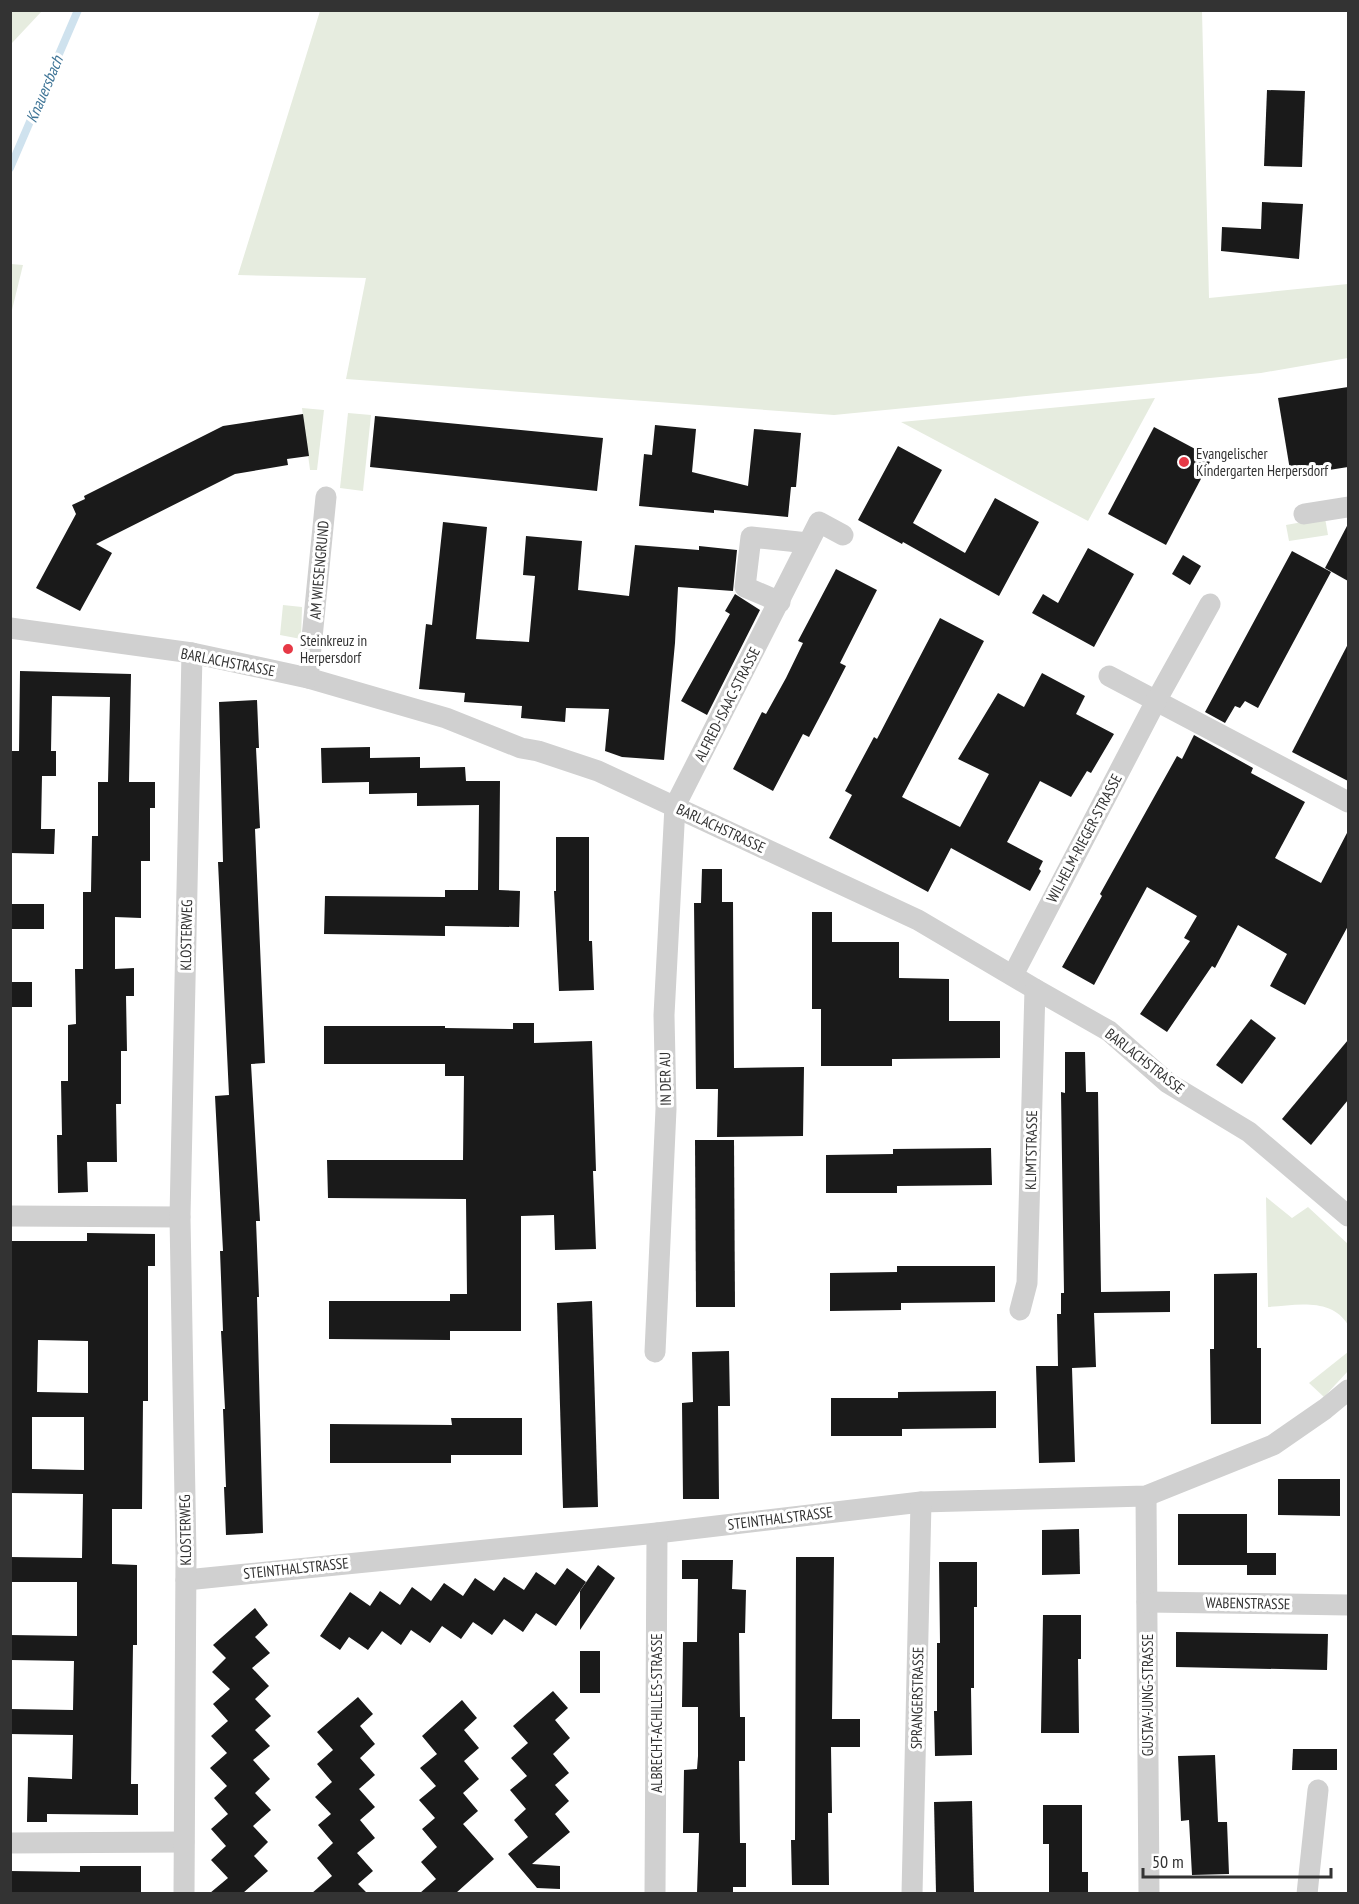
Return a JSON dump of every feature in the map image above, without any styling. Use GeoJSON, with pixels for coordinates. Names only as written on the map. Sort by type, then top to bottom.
{"type":"FeatureCollection","features":[{"type":"Feature","properties":{"kind":"street","name":"AM WIESENGRUND"},"geometry":{"type":"LineString","coordinates":[[308,678],[326,497]]}},
{"type":"Feature","properties":{"kind":"street"},"geometry":{"type":"LineString","coordinates":[[1304,514],[1348,507]]}},
{"type":"Feature","properties":{"kind":"street","name":"ALFRED-ISAAC-STRASSE"},"geometry":{"type":"LineString","coordinates":[[675,806],[819,522],[843,535]]}},
{"type":"Feature","properties":{"kind":"street"},"geometry":{"type":"LineString","coordinates":[[780,602],[745,587],[751,537],[808,543]]}},
{"type":"Feature","properties":{"kind":"street","name":"WILHELM-RIEGER-STRASSE"},"geometry":{"type":"LineString","coordinates":[[1013,975],[1156,701],[1210,604]]}},
{"type":"Feature","properties":{"kind":"street","name":"BARLACHSTRASSE"},"geometry":{"type":"LineString","coordinates":[[10,628],[192,653],[308,678],[446,718],[521,748],[538,751],[598,771],[918,920],[1109,1031],[1168,1083],[1249,1132],[1348,1216]]}},
{"type":"Feature","properties":{"kind":"street","name":"KLOSTERWEG"},"geometry":{"type":"LineString","coordinates":[[184,1893],[186,1580],[180,1217],[192,653]]}},
{"type":"Feature","properties":{"kind":"street"},"geometry":{"type":"LineString","coordinates":[[1109,676],[1348,802]]}},
{"type":"Feature","properties":{"kind":"street","name":"IN DER AU"},"geometry":{"type":"LineString","coordinates":[[655,1352],[666,1109],[664,1015],[675,806]]}},
{"type":"Feature","properties":{"kind":"street","name":"KLIMTSTRASSE"},"geometry":{"type":"LineString","coordinates":[[1020,1310],[1027,1283],[1035,990]]}},
{"type":"Feature","properties":{"kind":"street"},"geometry":{"type":"LineString","coordinates":[[10,1216],[180,1217]]}},
{"type":"Feature","properties":{"kind":"street","name":"STEINTHALSTRASSE"},"geometry":{"type":"LineString","coordinates":[[186,1580],[657,1533],[921,1502],[1146,1496],[1273,1445],[1348,1390]]}},
{"type":"Feature","properties":{"kind":"street","name":"GUSTAV-JUNG-STRASSE"},"geometry":{"type":"LineString","coordinates":[[1146,1496],[1149,1893]]}},
{"type":"Feature","properties":{"kind":"street","name":"SPRANGERSTRASSE"},"geometry":{"type":"LineString","coordinates":[[912,1893],[921,1502]]}},
{"type":"Feature","properties":{"kind":"street","name":"ALBRECHT-ACHILLES-STRASSE"},"geometry":{"type":"LineString","coordinates":[[655,1893],[657,1533]]}},
{"type":"Feature","properties":{"kind":"street","name":"WABENSTRASSE"},"geometry":{"type":"LineString","coordinates":[[1147,1602],[1348,1605]]}},
{"type":"Feature","properties":{"kind":"street"},"geometry":{"type":"LineString","coordinates":[[1307,1893],[1318,1790]]}},
{"type":"Feature","properties":{"kind":"street"},"geometry":{"type":"LineString","coordinates":[[10,1844],[184,1842]]}},
{"type":"Feature","properties":{"kind":"shaded area"},"geometry":{"type":"Polygon","coordinates":[[[10,11],[42,11],[12,43],[11,41],[10,11]]]}},
{"type":"Feature","properties":{"kind":"shaded area"},"geometry":{"type":"Polygon","coordinates":[[[320,11],[1202,11],[1209,298],[1348,284],[1348,358],[1261,373],[834,415],[346,379],[366,278],[238,275],[320,11]]]}},
{"type":"Feature","properties":{"kind":"shaded area"},"geometry":{"type":"Polygon","coordinates":[[[10,264],[23,265],[11,314],[10,264]]]}},
{"type":"Feature","properties":{"kind":"shaded area"},"geometry":{"type":"Polygon","coordinates":[[[1155,398],[1088,521],[901,422],[1155,398]]]}},
{"type":"Feature","properties":{"kind":"shaded area"},"geometry":{"type":"Polygon","coordinates":[[[302,408],[324,410],[317,470],[310,470],[302,408]]]}},
{"type":"Feature","properties":{"kind":"shaded area"},"geometry":{"type":"Polygon","coordinates":[[[348,413],[371,415],[363,491],[340,488],[348,413]]]}},
{"type":"Feature","properties":{"kind":"shaded area"},"geometry":{"type":"Polygon","coordinates":[[[1325,518],[1328,535],[1289,541],[1286,525],[1325,518]]]}},
{"type":"Feature","properties":{"kind":"shaded area"},"geometry":{"type":"Polygon","coordinates":[[[283,605],[302,607],[301,639],[280,635],[283,605]]]}},
{"type":"Feature","properties":{"kind":"shaded area"},"geometry":{"type":"Polygon","coordinates":[[[1266,1197],[1292,1218],[1308,1207],[1348,1244],[1348,1325],[1341,1316],[1323,1306],[1301,1304],[1268,1307],[1266,1197]]]}},
{"type":"Feature","properties":{"kind":"shaded area"},"geometry":{"type":"Polygon","coordinates":[[[1348,1352],[1348,1371],[1324,1397],[1309,1383],[1348,1352]]]}},
{"type":"Feature","properties":{"kind":"building"},"geometry":{"type":"Polygon","coordinates":[[[1267,90],[1305,91],[1302,167],[1264,166],[1267,90]]]}},
{"type":"Feature","properties":{"kind":"building"},"geometry":{"type":"Polygon","coordinates":[[[1262,202],[1303,204],[1299,259],[1221,251],[1222,227],[1261,229],[1262,202]]]}},
{"type":"Feature","properties":{"kind":"building"},"geometry":{"type":"Polygon","coordinates":[[[1348,387],[1348,467],[1291,476],[1278,398],[1348,387]]]}},
{"type":"Feature","properties":{"kind":"building"},"geometry":{"type":"Polygon","coordinates":[[[303,414],[309,456],[287,459],[288,465],[235,474],[96,544],[112,553],[80,611],[36,588],[76,514],[72,505],[85,499],[84,496],[223,426],[303,414]]]}},
{"type":"Feature","properties":{"kind":"building"},"geometry":{"type":"Polygon","coordinates":[[[375,416],[603,438],[597,491],[370,467],[375,416]]]}},
{"type":"Feature","properties":{"kind":"building"},"geometry":{"type":"Polygon","coordinates":[[[655,425],[696,429],[692,472],[748,486],[754,429],[801,433],[796,487],[791,487],[788,517],[639,506],[644,454],[652,455],[655,425]]]}},
{"type":"Feature","properties":{"kind":"building"},"geometry":{"type":"Polygon","coordinates":[[[1154,427],[1212,458],[1166,545],[1108,514],[1154,427]]]}},
{"type":"Feature","properties":{"kind":"building"},"geometry":{"type":"Polygon","coordinates":[[[898,446],[942,470],[913,523],[965,553],[995,498],[1039,522],[999,596],[903,542],[902,544],[858,520],[898,446]]]}},
{"type":"Feature","properties":{"kind":"building"},"geometry":{"type":"Polygon","coordinates":[[[443,522],[487,527],[476,639],[529,642],[535,576],[523,575],[526,536],[582,541],[578,590],[629,596],[635,545],[699,550],[699,546],[737,550],[733,591],[678,587],[664,760],[622,757],[605,751],[609,709],[566,708],[565,722],[521,718],[522,706],[464,702],[465,693],[419,689],[426,624],[432,625],[443,522]]]}},
{"type":"Feature","properties":{"kind":"building"},"geometry":{"type":"Polygon","coordinates":[[[1348,524],[1348,581],[1325,568],[1348,524]]]}},
{"type":"Feature","properties":{"kind":"building"},"geometry":{"type":"Polygon","coordinates":[[[1088,548],[1134,574],[1094,647],[1032,613],[1043,594],[1058,603],[1088,548]]]}},
{"type":"Feature","properties":{"kind":"building"},"geometry":{"type":"Polygon","coordinates":[[[1292,551],[1331,572],[1258,708],[1245,701],[1240,708],[1235,706],[1225,723],[1205,712],[1292,551]]]}},
{"type":"Feature","properties":{"kind":"building"},"geometry":{"type":"Polygon","coordinates":[[[1183,555],[1201,566],[1190,585],[1172,574],[1183,555]]]}},
{"type":"Feature","properties":{"kind":"building"},"geometry":{"type":"Polygon","coordinates":[[[836,569],[877,590],[840,663],[846,666],[828,701],[809,737],[803,734],[773,791],[733,769],[762,712],[766,714],[786,678],[803,643],[798,641],[836,569]]]}},
{"type":"Feature","properties":{"kind":"building"},"geometry":{"type":"Polygon","coordinates":[[[735,594],[760,610],[707,715],[681,701],[730,614],[725,611],[735,594]]]}},
{"type":"Feature","properties":{"kind":"building"},"geometry":{"type":"Polygon","coordinates":[[[940,618],[984,641],[902,797],[960,827],[989,774],[958,759],[998,693],[1024,707],[1042,673],[1085,696],[1076,714],[1114,734],[1091,773],[1087,771],[1071,797],[1040,781],[1007,842],[1043,861],[1039,869],[1041,871],[1030,891],[951,848],[928,892],[829,838],[852,795],[845,791],[874,737],[877,739],[940,618]]]}},
{"type":"Feature","properties":{"kind":"building"},"geometry":{"type":"Polygon","coordinates":[[[1348,644],[1348,781],[1292,752],[1348,644]]]}},
{"type":"Feature","properties":{"kind":"building"},"geometry":{"type":"Polygon","coordinates":[[[20,671],[131,674],[129,782],[155,782],[155,808],[150,808],[150,861],[141,861],[141,918],[115,917],[115,969],[134,968],[134,996],[126,996],[127,1051],[121,1051],[121,1104],[116,1104],[117,1162],[87,1162],[88,1192],[58,1193],[57,1135],[62,1135],[61,1081],[68,1081],[68,1025],[76,1024],[75,969],[83,969],[83,892],[91,892],[92,836],[98,836],[98,782],[108,782],[110,697],[52,696],[51,751],[56,751],[56,776],[42,776],[41,829],[55,829],[54,854],[10,853],[10,751],[19,751],[20,671]]]}},
{"type":"Feature","properties":{"kind":"building"},"geometry":{"type":"Polygon","coordinates":[[[257,700],[259,748],[256,748],[260,828],[255,829],[265,1063],[251,1064],[260,1221],[256,1221],[263,1533],[226,1535],[220,1251],[223,1251],[215,1096],[229,1095],[218,862],[223,862],[219,702],[257,700]]]}},
{"type":"Feature","properties":{"kind":"building"},"geometry":{"type":"Polygon","coordinates":[[[1194,735],[1253,768],[1251,773],[1305,802],[1275,858],[1321,883],[1348,831],[1348,926],[1305,1005],[1270,986],[1287,954],[1238,925],[1215,968],[1212,966],[1167,1032],[1140,1014],[1190,941],[1184,938],[1197,916],[1147,887],[1094,985],[1062,967],[1177,756],[1182,759],[1194,735]]]}},
{"type":"Feature","properties":{"kind":"building"},"geometry":{"type":"Polygon","coordinates":[[[370,747],[370,758],[420,757],[420,768],[465,767],[466,781],[500,781],[499,890],[520,891],[519,927],[445,926],[445,936],[324,934],[325,896],[445,897],[445,890],[478,890],[479,805],[417,806],[417,793],[369,794],[369,782],[322,783],[321,748],[370,747]]]}},
{"type":"Feature","properties":{"kind":"building"},"geometry":{"type":"Polygon","coordinates":[[[556,837],[589,837],[589,941],[592,941],[594,990],[559,991],[554,891],[556,891],[556,837]]]}},
{"type":"Feature","properties":{"kind":"building"},"geometry":{"type":"Polygon","coordinates":[[[702,869],[722,869],[722,902],[733,902],[734,1068],[804,1067],[803,1136],[717,1137],[718,1089],[696,1089],[694,903],[701,903],[702,869]]]}},
{"type":"Feature","properties":{"kind":"building"},"geometry":{"type":"Polygon","coordinates":[[[10,904],[44,904],[44,929],[10,929],[10,904]]]}},
{"type":"Feature","properties":{"kind":"building"},"geometry":{"type":"Polygon","coordinates":[[[812,912],[832,912],[832,942],[899,942],[899,978],[949,979],[949,1021],[1000,1021],[1000,1058],[892,1059],[892,1066],[821,1066],[821,1009],[812,1009],[812,912]]]}},
{"type":"Feature","properties":{"kind":"building"},"geometry":{"type":"Polygon","coordinates":[[[10,982],[32,982],[32,1007],[10,1007],[10,982]]]}},
{"type":"Feature","properties":{"kind":"building"},"geometry":{"type":"Polygon","coordinates":[[[1251,1019],[1276,1038],[1242,1084],[1216,1065],[1251,1019]]]}},
{"type":"Feature","properties":{"kind":"building"},"geometry":{"type":"Polygon","coordinates":[[[513,1023],[534,1023],[534,1043],[592,1041],[596,1249],[555,1250],[554,1215],[521,1216],[521,1331],[450,1331],[450,1340],[329,1339],[329,1301],[450,1301],[450,1294],[467,1294],[466,1199],[328,1198],[327,1160],[463,1160],[464,1076],[445,1076],[445,1064],[324,1064],[324,1026],[445,1026],[445,1028],[513,1029],[513,1023]]]}},
{"type":"Feature","properties":{"kind":"building"},"geometry":{"type":"Polygon","coordinates":[[[1348,1040],[1348,1100],[1311,1145],[1282,1119],[1348,1040]]]}},
{"type":"Feature","properties":{"kind":"building"},"geometry":{"type":"Polygon","coordinates":[[[1065,1052],[1085,1052],[1086,1092],[1098,1092],[1101,1292],[1170,1291],[1170,1312],[1094,1313],[1096,1367],[1072,1368],[1075,1462],[1039,1463],[1036,1366],[1058,1366],[1057,1314],[1061,1314],[1061,1293],[1064,1293],[1061,1092],[1065,1093],[1065,1052]]]}},
{"type":"Feature","properties":{"kind":"building"},"geometry":{"type":"Polygon","coordinates":[[[695,1140],[734,1140],[735,1307],[696,1307],[695,1140]]]}},
{"type":"Feature","properties":{"kind":"building"},"geometry":{"type":"Polygon","coordinates":[[[991,1148],[992,1185],[897,1186],[897,1193],[826,1193],[826,1155],[893,1154],[893,1149],[991,1148]]]}},
{"type":"Feature","properties":{"kind":"building"},"geometry":{"type":"Polygon","coordinates":[[[87,1233],[155,1234],[155,1266],[148,1266],[148,1401],[143,1401],[142,1509],[112,1509],[112,1564],[137,1565],[137,1645],[133,1645],[131,1784],[138,1784],[138,1815],[47,1814],[47,1822],[27,1822],[28,1777],[72,1779],[73,1735],[10,1734],[10,1709],[73,1710],[74,1661],[10,1660],[10,1635],[77,1636],[77,1582],[10,1582],[10,1557],[82,1558],[83,1494],[10,1493],[10,1241],[87,1241],[87,1233]],[[38,1340],[37,1392],[88,1393],[88,1341],[38,1340]],[[32,1417],[32,1469],[84,1470],[84,1417],[32,1417]]]}},
{"type":"Feature","properties":{"kind":"building"},"geometry":{"type":"Polygon","coordinates":[[[897,1266],[995,1266],[995,1302],[901,1303],[901,1310],[830,1311],[830,1273],[897,1272],[897,1266]]]}},
{"type":"Feature","properties":{"kind":"building"},"geometry":{"type":"Polygon","coordinates":[[[1257,1273],[1257,1348],[1261,1348],[1261,1424],[1211,1424],[1210,1349],[1214,1349],[1214,1274],[1257,1273]]]}},
{"type":"Feature","properties":{"kind":"building"},"geometry":{"type":"Polygon","coordinates":[[[592,1301],[598,1507],[563,1508],[557,1303],[592,1301]]]}},
{"type":"Feature","properties":{"kind":"building"},"geometry":{"type":"Polygon","coordinates":[[[729,1351],[730,1406],[718,1406],[719,1499],[683,1499],[682,1403],[693,1402],[692,1352],[729,1351]]]}},
{"type":"Feature","properties":{"kind":"building"},"geometry":{"type":"Polygon","coordinates":[[[996,1391],[996,1428],[902,1429],[902,1436],[831,1436],[831,1398],[898,1398],[898,1392],[996,1391]]]}},
{"type":"Feature","properties":{"kind":"building"},"geometry":{"type":"Polygon","coordinates":[[[451,1418],[522,1418],[522,1455],[451,1455],[451,1463],[330,1463],[330,1424],[452,1425],[451,1418]]]}},
{"type":"Feature","properties":{"kind":"building"},"geometry":{"type":"Polygon","coordinates":[[[1278,1479],[1340,1479],[1340,1516],[1278,1515],[1278,1479]]]}},
{"type":"Feature","properties":{"kind":"building"},"geometry":{"type":"Polygon","coordinates":[[[1178,1514],[1247,1514],[1247,1553],[1276,1553],[1276,1575],[1247,1575],[1247,1565],[1178,1565],[1178,1514]]]}},
{"type":"Feature","properties":{"kind":"building"},"geometry":{"type":"Polygon","coordinates":[[[1079,1529],[1080,1574],[1042,1575],[1042,1530],[1079,1529]]]}},
{"type":"Feature","properties":{"kind":"building"},"geometry":{"type":"Polygon","coordinates":[[[796,1557],[834,1557],[832,1719],[860,1719],[860,1747],[831,1747],[832,1813],[828,1813],[829,1885],[792,1885],[791,1840],[795,1840],[796,1557]]]}},
{"type":"Feature","properties":{"kind":"building"},"geometry":{"type":"Polygon","coordinates":[[[682,1560],[733,1560],[732,1589],[746,1590],[745,1633],[739,1633],[740,1717],[745,1717],[745,1761],[739,1761],[740,1843],[746,1843],[746,1887],[733,1887],[733,1893],[697,1893],[699,1833],[683,1833],[684,1770],[697,1769],[698,1707],[682,1707],[683,1642],[697,1642],[698,1579],[682,1579],[682,1560]]]}},
{"type":"Feature","properties":{"kind":"building"},"geometry":{"type":"Polygon","coordinates":[[[939,1562],[977,1562],[977,1607],[974,1607],[974,1688],[971,1688],[972,1755],[935,1756],[937,1643],[940,1643],[939,1562]]]}},
{"type":"Feature","properties":{"kind":"building"},"geometry":{"type":"Polygon","coordinates":[[[598,1565],[615,1578],[580,1630],[580,1591],[598,1565]]]}},
{"type":"Feature","properties":{"kind":"building"},"geometry":{"type":"Polygon","coordinates":[[[567,1568],[586,1582],[556,1626],[536,1613],[523,1632],[504,1619],[492,1635],[473,1622],[461,1639],[442,1626],[430,1643],[411,1630],[401,1645],[382,1631],[368,1650],[349,1637],[340,1650],[320,1636],[350,1592],[370,1606],[380,1591],[400,1605],[412,1587],[431,1601],[444,1583],[463,1596],[475,1578],[494,1591],[504,1577],[524,1590],[536,1572],[555,1585],[567,1568]]]}},
{"type":"Feature","properties":{"kind":"building"},"geometry":{"type":"Polygon","coordinates":[[[255,1608],[268,1625],[255,1637],[270,1653],[252,1668],[269,1686],[255,1699],[271,1716],[255,1730],[270,1746],[253,1760],[270,1779],[255,1793],[271,1810],[253,1826],[268,1842],[254,1856],[268,1871],[243,1893],[210,1893],[228,1878],[211,1860],[226,1846],[211,1829],[228,1814],[214,1798],[227,1786],[210,1768],[227,1753],[211,1736],[228,1721],[213,1704],[230,1689],[212,1672],[226,1658],[213,1645],[255,1608]]]}},
{"type":"Feature","properties":{"kind":"building"},"geometry":{"type":"Polygon","coordinates":[[[1043,1615],[1081,1615],[1081,1659],[1078,1659],[1079,1733],[1041,1733],[1043,1615]]]}},
{"type":"Feature","properties":{"kind":"building"},"geometry":{"type":"Polygon","coordinates":[[[1176,1632],[1328,1634],[1327,1670],[1176,1667],[1176,1632]]]}},
{"type":"Feature","properties":{"kind":"building"},"geometry":{"type":"Polygon","coordinates":[[[580,1651],[600,1651],[600,1693],[580,1693],[580,1651]]]}},
{"type":"Feature","properties":{"kind":"building"},"geometry":{"type":"Polygon","coordinates":[[[553,1691],[568,1708],[555,1720],[570,1738],[553,1754],[569,1773],[555,1785],[569,1801],[555,1814],[570,1832],[532,1864],[560,1866],[560,1889],[537,1888],[508,1854],[528,1837],[514,1820],[526,1809],[510,1790],[527,1776],[511,1758],[528,1743],[513,1726],[553,1691]]]}},
{"type":"Feature","properties":{"kind":"building"},"geometry":{"type":"Polygon","coordinates":[[[358,1697],[373,1714],[360,1726],[375,1744],[360,1758],[375,1775],[359,1789],[375,1807],[360,1820],[375,1838],[357,1853],[373,1871],[358,1884],[367,1893],[312,1893],[332,1876],[317,1858],[333,1843],[318,1825],[331,1814],[315,1797],[332,1782],[317,1764],[333,1750],[317,1732],[358,1697]]]}},
{"type":"Feature","properties":{"kind":"building"},"geometry":{"type":"Polygon","coordinates":[[[462,1700],[477,1718],[464,1730],[479,1748],[464,1761],[479,1779],[463,1793],[478,1811],[463,1824],[494,1859],[456,1893],[420,1893],[436,1879],[421,1862],[437,1847],[422,1829],[435,1818],[419,1800],[436,1786],[420,1768],[437,1754],[422,1736],[462,1700]]]}},
{"type":"Feature","properties":{"kind":"building"},"geometry":{"type":"Polygon","coordinates":[[[1293,1749],[1337,1749],[1337,1770],[1292,1770],[1293,1749]]]}},
{"type":"Feature","properties":{"kind":"building"},"geometry":{"type":"Polygon","coordinates":[[[1215,1755],[1218,1822],[1227,1822],[1229,1874],[1192,1875],[1189,1820],[1181,1821],[1178,1756],[1215,1755]]]}},
{"type":"Feature","properties":{"kind":"building"},"geometry":{"type":"Polygon","coordinates":[[[972,1801],[974,1893],[936,1893],[934,1802],[972,1801]]]}},
{"type":"Feature","properties":{"kind":"building"},"geometry":{"type":"Polygon","coordinates":[[[1043,1805],[1082,1805],[1082,1872],[1088,1872],[1088,1893],[1049,1893],[1049,1844],[1043,1844],[1043,1805]]]}},
{"type":"Feature","properties":{"kind":"building"},"geometry":{"type":"Polygon","coordinates":[[[80,1866],[141,1866],[141,1893],[10,1893],[10,1871],[80,1872],[80,1866]]]}},
{"type":"Feature","properties":{"kind":"waterway","name":"Knauersbach"},"geometry":{"type":"LineString","coordinates":[[10,168],[78,10]]}},
{"type":"Feature","properties":{"kind":"place","name":"Evangelischer Kindergarten Herpersdorf"},"geometry":{"type":"Point","coordinates":[1184,462]}},
{"type":"Feature","properties":{"kind":"place","name":"Steinkreuz in Herpersdorf"},"geometry":{"type":"Point","coordinates":[288,649]}}]}
